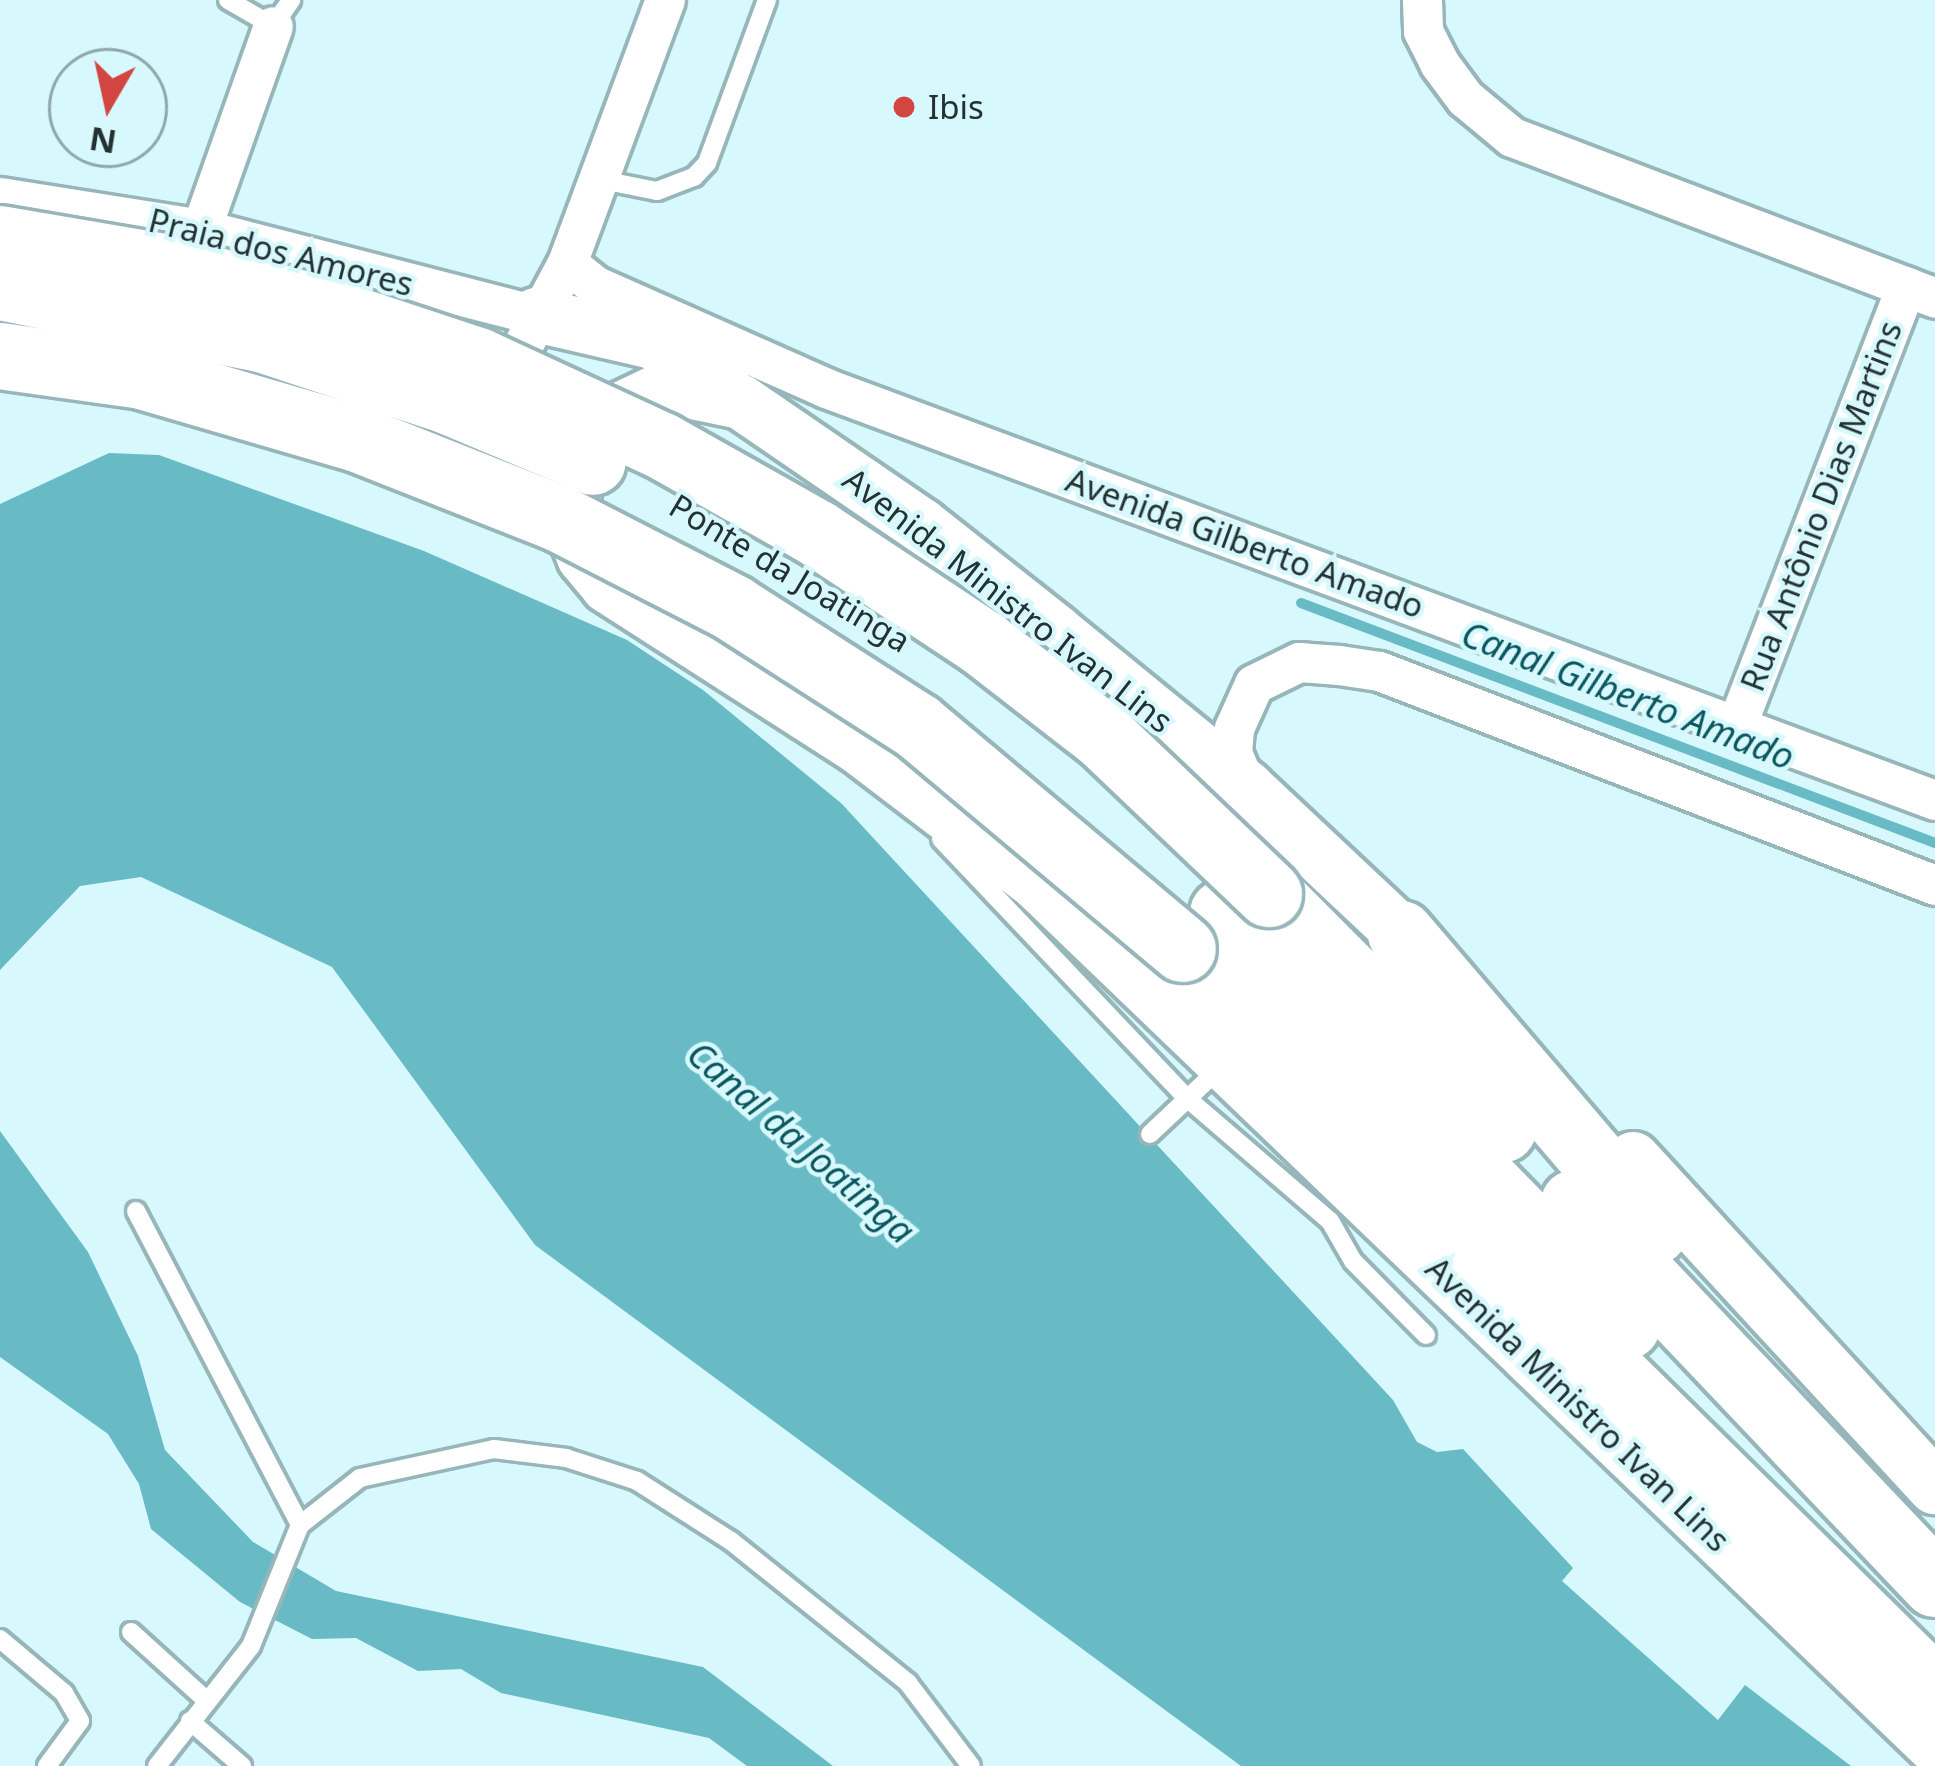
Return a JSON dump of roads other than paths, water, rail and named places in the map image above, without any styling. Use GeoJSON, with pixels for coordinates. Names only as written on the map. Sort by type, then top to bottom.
{"type":"FeatureCollection","features":[{"type":"Feature","properties":{"kind":"highway","name":"Ponte da Joatinga"},"geometry":{"type":"LineString","coordinates":[[6,214],[478,361],[662,446],[818,534],[984,644],[1104,736],[1225,918]]}},
{"type":"Feature","properties":{"kind":"highway","name":"Ponte da Joatinga"},"geometry":{"type":"LineString","coordinates":[[0,287],[261,339],[448,401],[625,475],[799,571],[961,679],[1096,788],[1432,1120]]}},
{"type":"Feature","properties":{"kind":"highway","name":"Ponte da Joatinga"},"geometry":{"type":"LineString","coordinates":[[0,356],[142,376],[358,440],[560,519],[769,629],[1225,918]]}},
{"type":"Feature","properties":{"kind":"highway"},"geometry":{"type":"LineString","coordinates":[[1225,918],[1832,1474],[1935,1584]]}},
{"type":"Feature","properties":{"kind":"highway","name":"Avenida Ministro Ivan Lins"},"geometry":{"type":"LineString","coordinates":[[1225,918],[1935,1690]]}},
{"type":"Feature","properties":{"kind":"highway"},"geometry":{"type":"LineString","coordinates":[[1401,934],[1691,1275],[1832,1474]]}},
{"type":"Feature","properties":{"kind":"highway"},"geometry":{"type":"LineString","coordinates":[[1432,1120],[1935,1562]]}},
{"type":"Feature","properties":{"kind":"highway"},"geometry":{"type":"LineString","coordinates":[[1432,1120],[1935,1659]]}},
{"type":"Feature","properties":{"kind":"main road"},"geometry":{"type":"LineString","coordinates":[[536,315],[653,342],[741,402]]}},
{"type":"Feature","properties":{"kind":"main road","name":"Avenida Ministro Ivan Lins"},"geometry":{"type":"LineString","coordinates":[[1935,1487],[1581,1100],[1247,788],[922,526],[741,402],[706,388],[668,387],[602,418],[580,449],[570,522],[584,557],[608,586],[860,748],[1037,883],[1207,1081],[1935,1747]]}},
{"type":"Feature","properties":{"kind":"street"},"geometry":{"type":"LineString","coordinates":[[608,586],[515,512],[487,460],[490,406],[567,262],[665,0]]}},
{"type":"Feature","properties":{"kind":"street"},"geometry":{"type":"LineString","coordinates":[[1422,0],[1423,31],[1439,63],[1465,98],[1512,137],[1920,293]]}},
{"type":"Feature","properties":{"kind":"street"},"geometry":{"type":"LineString","coordinates":[[201,230],[282,13]]}},
{"type":"Feature","properties":{"kind":"street","name":"Praia dos Amores"},"geometry":{"type":"LineString","coordinates":[[6,214],[201,230],[536,315]]}},
{"type":"Feature","properties":{"kind":"street","name":"Avenida Gilberto Amado"},"geometry":{"type":"LineString","coordinates":[[567,262],[594,285],[826,388],[1935,800]]}},
{"type":"Feature","properties":{"kind":"street","name":"Rua Antônio Dias Martins"},"geometry":{"type":"LineString","coordinates":[[1737,724],[1920,293]]}},
{"type":"Feature","properties":{"kind":"street"},"geometry":{"type":"LineString","coordinates":[[1247,788],[1232,752],[1234,728],[1254,684],[1299,662],[1339,665],[1378,671],[1935,885]]}},
{"type":"Feature","properties":{"kind":"lane"},"geometry":{"type":"LineString","coordinates":[[228,0],[282,13]]}},
{"type":"Feature","properties":{"kind":"lane"},"geometry":{"type":"LineString","coordinates":[[597,179],[657,190],[707,163],[767,0]]}},
{"type":"Feature","properties":{"kind":"lane"},"geometry":{"type":"LineString","coordinates":[[1150,1134],[1207,1081],[1324,1215],[1353,1261],[1426,1335]]}},
{"type":"Feature","properties":{"kind":"lane"},"geometry":{"type":"LineString","coordinates":[[136,1211],[300,1525]]}},
{"type":"Feature","properties":{"kind":"lane"},"geometry":{"type":"LineString","coordinates":[[157,1766],[251,1646],[300,1525],[360,1478],[494,1449],[566,1458],[637,1481],[850,1629],[908,1683],[971,1766]]}},
{"type":"Feature","properties":{"kind":"lane"},"geometry":{"type":"LineString","coordinates":[[131,1633],[207,1701]]}},
{"type":"Feature","properties":{"kind":"lane"},"geometry":{"type":"LineString","coordinates":[[0,1639],[64,1693],[80,1721],[47,1766]]}},
{"type":"Feature","properties":{"kind":"lane"},"geometry":{"type":"LineString","coordinates":[[190,1721],[242,1766]]}},
{"type":"Feature","properties":{"kind":"water","name":"Canal da Joatinga"},"geometry":{"type":"Polygon","coordinates":[[[109,453],[159,455],[424,551],[627,640],[703,690],[841,803],[1393,1400],[1417,1442],[1437,1452],[1463,1449],[1573,1568],[1562,1581],[1718,1720],[1745,1685],[1851,1766],[1241,1766],[535,1245],[332,967],[141,877],[80,886],[0,970],[0,504],[109,453]]]}},
{"type":"Feature","properties":{"kind":"water"},"geometry":{"type":"Polygon","coordinates":[[[0,1131],[88,1252],[138,1356],[165,1450],[253,1542],[336,1591],[703,1667],[833,1766],[747,1766],[709,1738],[501,1693],[461,1669],[418,1671],[356,1638],[312,1639],[240,1602],[151,1529],[139,1484],[108,1434],[0,1357],[0,1131]]]}},
{"type":"Feature","properties":{"kind":"waterway","name":"Canal Gilberto Amado"},"geometry":{"type":"LineString","coordinates":[[1301,603],[1935,843]]}},
{"type":"Feature","properties":{"kind":"place","name":"Ibis"},"geometry":{"type":"Point","coordinates":[904,107]}}]}
